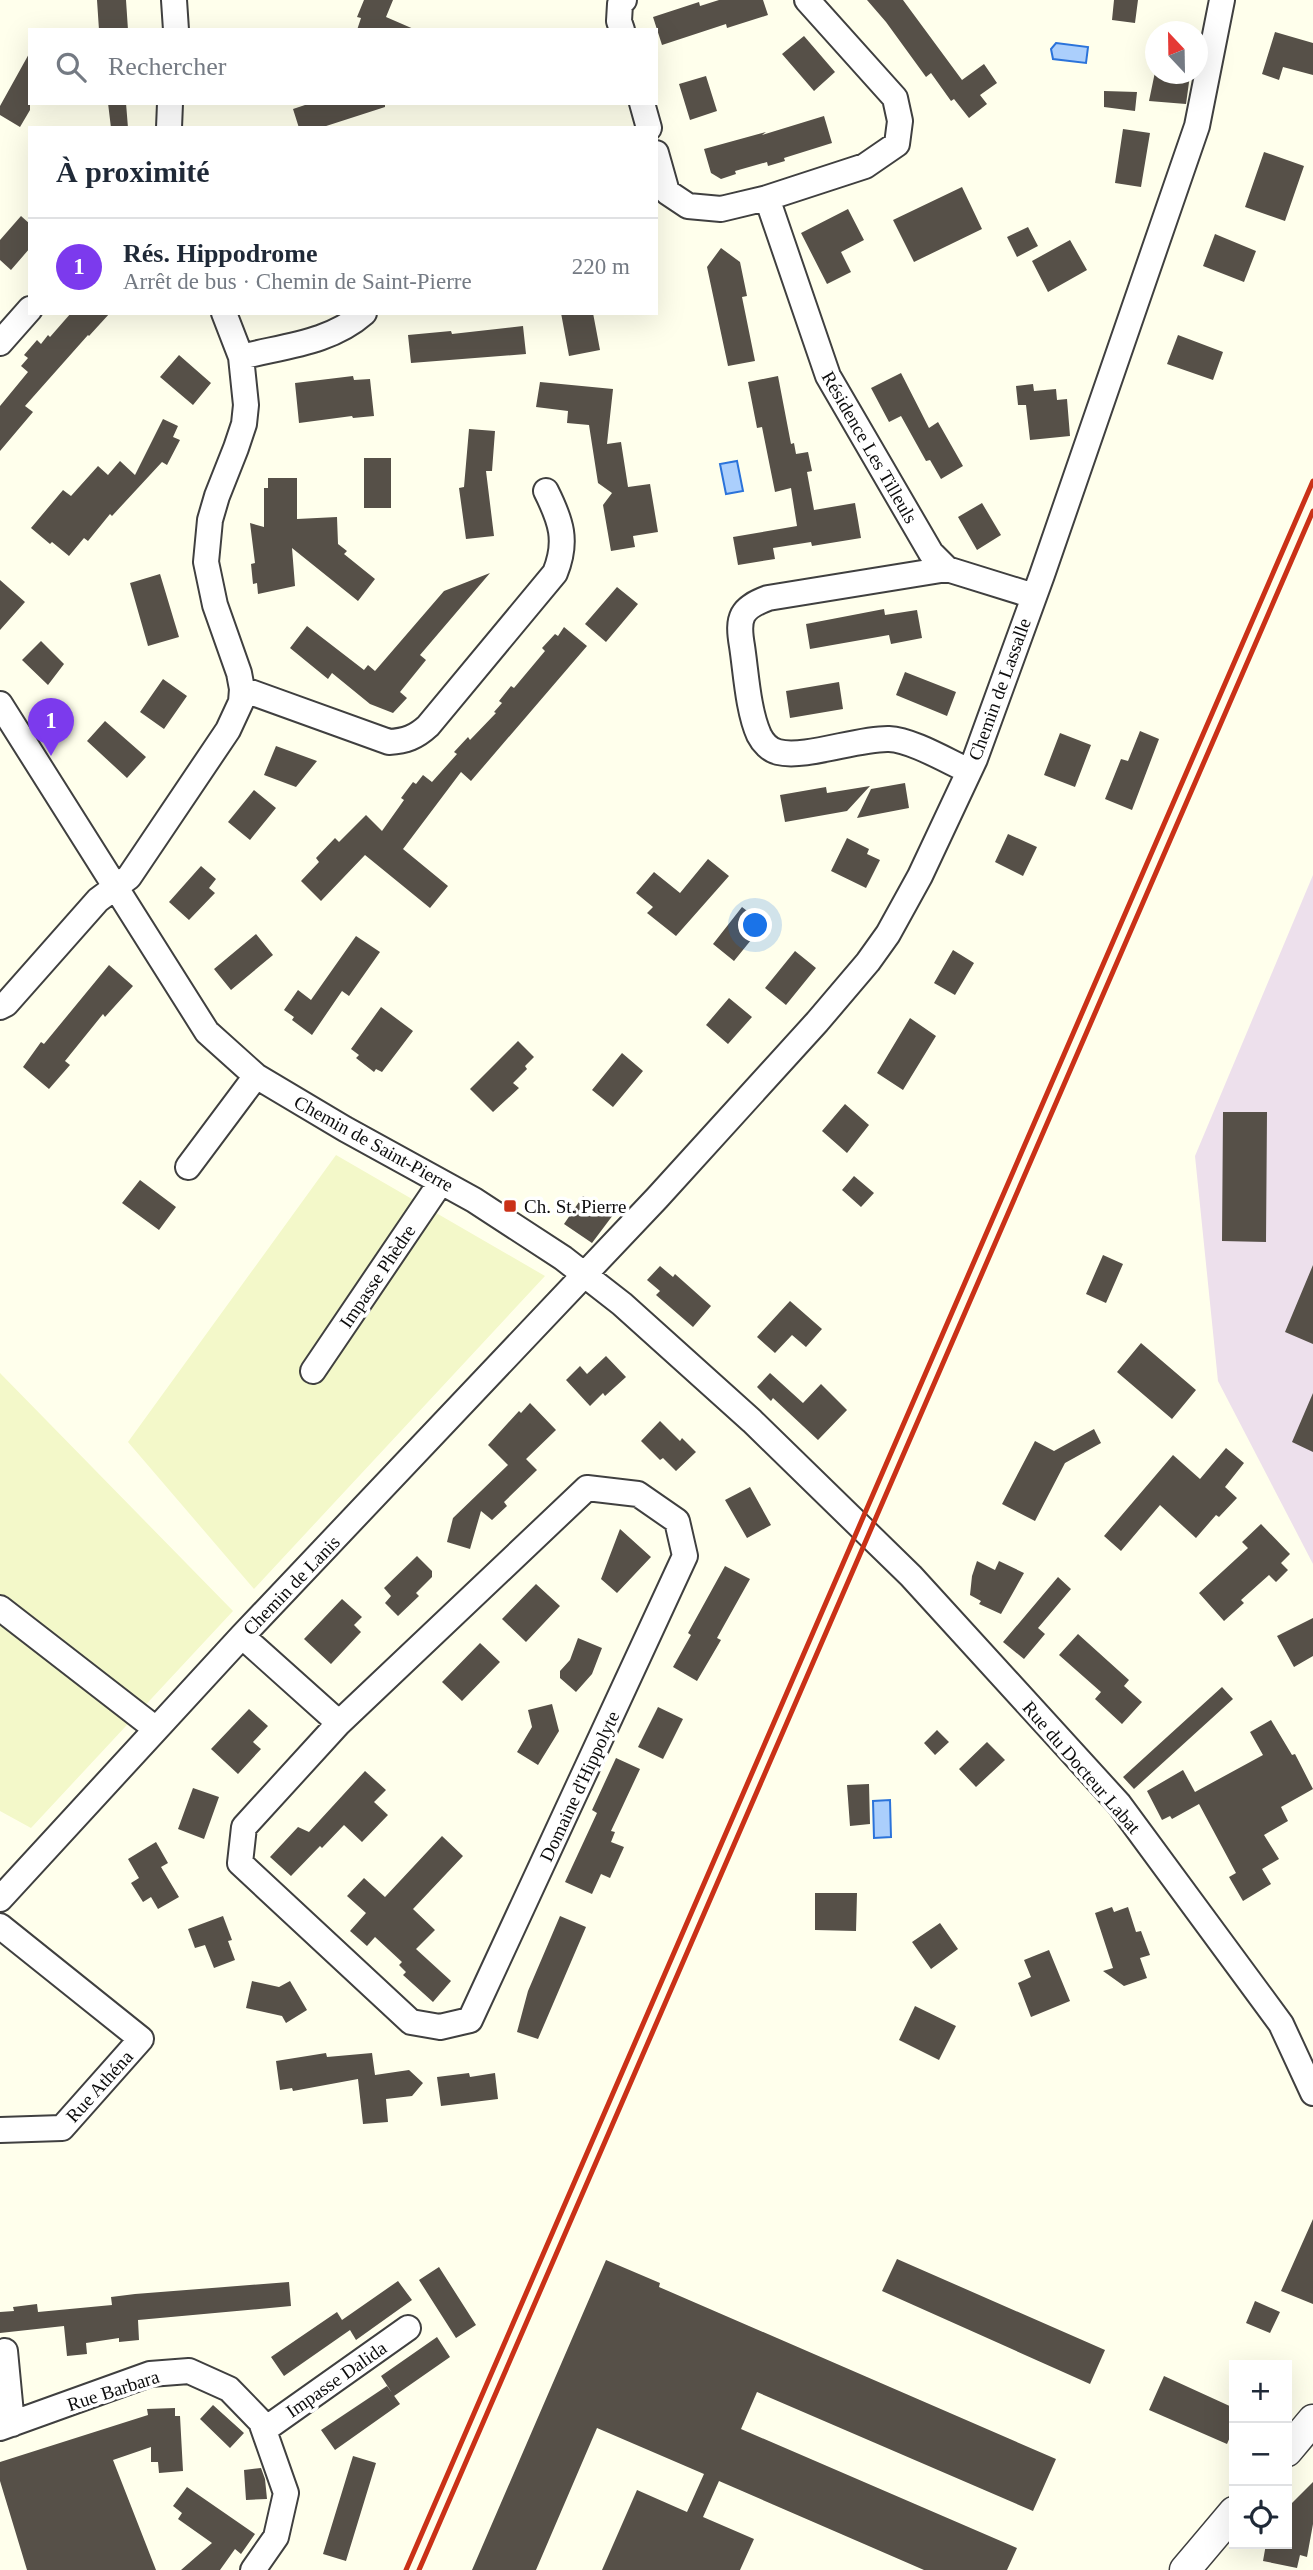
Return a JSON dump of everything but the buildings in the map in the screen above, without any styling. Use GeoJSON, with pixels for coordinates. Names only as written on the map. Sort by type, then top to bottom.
{"type":"FeatureCollection","features":[{"type":"Feature","properties":{"kind":"street"},"geometry":{"type":"LineString","coordinates":[[174,0],[176,28]]}},
{"type":"Feature","properties":{"kind":"street"},"geometry":{"type":"LineString","coordinates":[[621,28],[620,4],[624,0]]}},
{"type":"Feature","properties":{"kind":"street"},"geometry":{"type":"LineString","coordinates":[[658,160],[667,192],[688,206],[721,209],[767,198],[864,166],[897,144],[900,121],[895,98],[807,0]]}},
{"type":"Feature","properties":{"kind":"street","name":"Chemin de Lassalle"},"geometry":{"type":"LineString","coordinates":[[586,1275],[754,1092],[868,961],[905,905],[969,771],[1034,596],[1197,126],[1222,0]]}},
{"type":"Feature","properties":{"kind":"street"},"geometry":{"type":"LineString","coordinates":[[169,126],[170,105]]}},
{"type":"Feature","properties":{"kind":"street"},"geometry":{"type":"LineString","coordinates":[[643,105],[648,126]]}},
{"type":"Feature","properties":{"kind":"street","name":"Résidence Les Tilleuls"},"geometry":{"type":"LineString","coordinates":[[767,198],[828,376],[923,541],[947,569]]}},
{"type":"Feature","properties":{"kind":"street"},"geometry":{"type":"LineString","coordinates":[[0,343],[28,311]]}},
{"type":"Feature","properties":{"kind":"street"},"geometry":{"type":"LineString","coordinates":[[0,1007],[6,1004],[98,900],[129,877],[236,716],[242,689],[239,673],[215,605],[206,562],[210,520],[244,424],[245,382],[242,357],[225,315]]}},
{"type":"Feature","properties":{"kind":"street"},"geometry":{"type":"LineString","coordinates":[[242,357],[327,336],[349,326],[361,315]]}},
{"type":"Feature","properties":{"kind":"street"},"geometry":{"type":"LineString","coordinates":[[242,689],[389,742],[418,736],[555,573],[563,544],[558,518],[546,491]]}},
{"type":"Feature","properties":{"kind":"street"},"geometry":{"type":"LineString","coordinates":[[969,771],[893,739],[791,754],[776,752],[767,746],[755,723],[738,627],[745,611],[754,603],[768,598],[947,569],[1034,596]]}},
{"type":"Feature","properties":{"kind":"street","name":"Chemin de Saint-Pierre"},"geometry":{"type":"LineString","coordinates":[[0,704],[206,1032],[256,1076],[493,1212],[586,1275],[752,1421],[838,1504]]}},
{"type":"Feature","properties":{"kind":"street"},"geometry":{"type":"LineString","coordinates":[[188,1167],[256,1076]]}},
{"type":"Feature","properties":{"kind":"street","name":"Impasse Phèdre"},"geometry":{"type":"LineString","coordinates":[[313,1371],[441,1182]]}},
{"type":"Feature","properties":{"kind":"street","name":"Chemin de Lanis"},"geometry":{"type":"LineString","coordinates":[[0,1899],[242,1636],[586,1275]]}},
{"type":"Feature","properties":{"kind":"street","name":"Domaine d'Hippolyte"},"geometry":{"type":"LineString","coordinates":[[587,1488],[638,1494],[677,1521],[685,1556],[470,2020],[440,2027],[411,2022],[240,1863],[244,1827],[339,1723],[587,1488]]}},
{"type":"Feature","properties":{"kind":"street","name":"Rue du Docteur Labat"},"geometry":{"type":"LineString","coordinates":[[838,1504],[911,1576],[1119,1804],[1281,2024],[1313,2093]]}},
{"type":"Feature","properties":{"kind":"street"},"geometry":{"type":"LineString","coordinates":[[0,1608],[156,1729]]}},
{"type":"Feature","properties":{"kind":"street"},"geometry":{"type":"LineString","coordinates":[[242,1636],[339,1723]]}},
{"type":"Feature","properties":{"kind":"street","name":"Rue Athéna"},"geometry":{"type":"LineString","coordinates":[[0,1926],[141,2039],[62,2128],[0,2130]]}},
{"type":"Feature","properties":{"kind":"street","name":"Impasse Dalida"},"geometry":{"type":"LineString","coordinates":[[264,2430],[408,2328]]}},
{"type":"Feature","properties":{"kind":"street"},"geometry":{"type":"LineString","coordinates":[[5,2351],[6,2426]]}},
{"type":"Feature","properties":{"kind":"street","name":"Rue Barbara"},"geometry":{"type":"LineString","coordinates":[[6,2426],[150,2374],[189,2371],[229,2389],[261,2422],[286,2493],[276,2537],[253,2570]]}},
{"type":"Feature","properties":{"kind":"street"},"geometry":{"type":"LineString","coordinates":[[1292,2445],[1313,2420]]}},
{"type":"Feature","properties":{"kind":"street"},"geometry":{"type":"LineString","coordinates":[[1185,2570],[1229,2518]]}},
{"type":"Feature","properties":{"kind":"shaded area"},"geometry":{"type":"Polygon","coordinates":[[[1313,875],[1313,1564],[1218,1381],[1195,1156],[1313,875]]]}},
{"type":"Feature","properties":{"kind":"green space"},"geometry":{"type":"Polygon","coordinates":[[[336,1155],[545,1276],[254,1589],[128,1442],[336,1155]]]}},
{"type":"Feature","properties":{"kind":"green space"},"geometry":{"type":"Polygon","coordinates":[[[0,1373],[233,1611],[31,1828],[0,1811],[0,1373]]]}},
{"type":"Feature","properties":{"kind":"water"},"geometry":{"type":"Polygon","coordinates":[[[1056,43],[1088,47],[1086,63],[1053,59],[1051,49],[1056,43]]]}},
{"type":"Feature","properties":{"kind":"water"},"geometry":{"type":"Polygon","coordinates":[[[737,461],[743,491],[726,494],[720,464],[737,461]]]}},
{"type":"Feature","properties":{"kind":"water"},"geometry":{"type":"Polygon","coordinates":[[[890,1800],[891,1837],[874,1838],[873,1801],[890,1800]]]}},
{"type":"Feature","properties":{"kind":"railway"},"geometry":{"type":"LineString","coordinates":[[406,2570],[1313,481]]}},
{"type":"Feature","properties":{"kind":"railway"},"geometry":{"type":"LineString","coordinates":[[419,2570],[1313,511]]}},
{"type":"Feature","properties":{"kind":"place","name":"Rés. Hippodrome"},"geometry":{"type":"Point","coordinates":[51,756]}},
{"type":"Feature","properties":{"kind":"place","name":"Ch. St. Pierre"},"geometry":{"type":"Point","coordinates":[510,1206]}}]}
